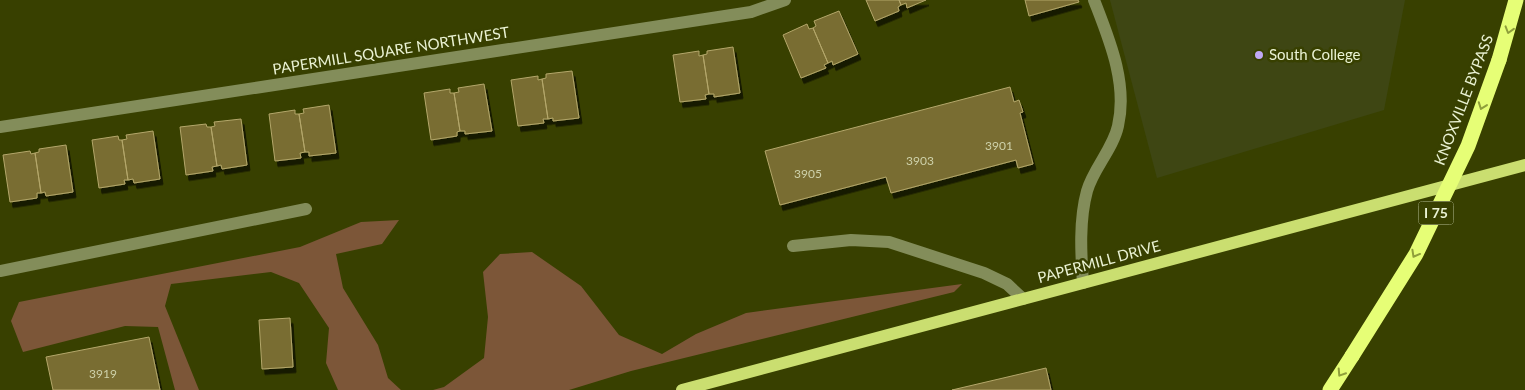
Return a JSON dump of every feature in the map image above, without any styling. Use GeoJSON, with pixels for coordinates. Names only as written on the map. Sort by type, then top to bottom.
{"type":"FeatureCollection","features":[{"type":"Feature","properties":{"kind":"highway","name":"KNOXVILLE BYPASS"},"geometry":{"type":"LineString","coordinates":[[1330,390],[1416,254],[1468,146],[1499,60],[1516,0]]}},
{"type":"Feature","properties":{"kind":"main road","name":"PAPERMILL DRIVE"},"geometry":{"type":"LineString","coordinates":[[682,390],[1525,165]]}},
{"type":"Feature","properties":{"kind":"street","name":"PAPERMILL SQUARE NORTHWEST"},"geometry":{"type":"LineString","coordinates":[[0,127],[751,12],[785,0]]}},
{"type":"Feature","properties":{"kind":"street"},"geometry":{"type":"LineString","coordinates":[[1083,283],[1082,221],[1087,191],[1118,126],[1120,84],[1112,47],[1094,0]]}},
{"type":"Feature","properties":{"kind":"street"},"geometry":{"type":"LineString","coordinates":[[0,271],[306,209]]}},
{"type":"Feature","properties":{"kind":"street"},"geometry":{"type":"LineString","coordinates":[[793,246],[851,240],[889,242],[984,274],[1007,284],[1022,299]]}},
{"type":"Feature","properties":{"kind":"shaded area","name":"South College"},"geometry":{"type":"Polygon","coordinates":[[[1110,0],[1405,0],[1384,110],[1157,178],[1110,0]]]}},
{"type":"Feature","properties":{"kind":"shaded area"},"geometry":{"type":"Polygon","coordinates":[[[399,220],[382,244],[336,254],[343,288],[378,345],[388,378],[401,390],[338,390],[326,363],[329,328],[299,283],[271,272],[171,284],[165,306],[199,390],[175,390],[158,327],[125,326],[23,352],[11,321],[19,302],[300,247],[361,222],[399,220]]]}},
{"type":"Feature","properties":{"kind":"shaded area"},"geometry":{"type":"Polygon","coordinates":[[[532,252],[581,286],[619,335],[662,354],[696,334],[746,313],[962,284],[954,292],[631,371],[569,390],[433,390],[444,387],[484,358],[488,317],[483,272],[500,254],[532,252]]]}},
{"type":"Feature","properties":{"kind":"building"},"geometry":{"type":"Polygon","coordinates":[[[866,0],[899,0],[901,5],[898,7],[899,11],[875,21],[866,0]]]}},
{"type":"Feature","properties":{"kind":"building"},"geometry":{"type":"Polygon","coordinates":[[[899,0],[926,0],[907,8],[906,3],[901,5],[899,0]]]}},
{"type":"Feature","properties":{"kind":"building"},"geometry":{"type":"Polygon","coordinates":[[[1025,0],[1078,0],[1079,2],[1029,16],[1025,0]]]}},
{"type":"Feature","properties":{"kind":"building"},"geometry":{"type":"Polygon","coordinates":[[[839,11],[858,54],[833,65],[832,61],[828,63],[813,28],[816,26],[814,21],[839,11]]]}},
{"type":"Feature","properties":{"kind":"building"},"geometry":{"type":"Polygon","coordinates":[[[807,24],[809,29],[813,28],[828,63],[824,65],[826,68],[801,78],[783,35],[807,24]]]}},
{"type":"Feature","properties":{"kind":"building"},"geometry":{"type":"Polygon","coordinates":[[[733,47],[740,93],[714,97],[714,94],[709,94],[703,55],[707,54],[707,51],[733,47]]]}},
{"type":"Feature","properties":{"kind":"building"},"geometry":{"type":"Polygon","coordinates":[[[699,51],[699,56],[703,55],[709,94],[705,95],[706,99],[680,102],[673,55],[699,51]]]}},
{"type":"Feature","properties":{"kind":"building"},"geometry":{"type":"Polygon","coordinates":[[[572,71],[579,118],[553,121],[553,118],[548,119],[542,79],[546,78],[546,74],[572,71]]]}},
{"type":"Feature","properties":{"kind":"building"},"geometry":{"type":"Polygon","coordinates":[[[538,76],[538,80],[542,79],[548,119],[543,119],[544,123],[518,126],[511,80],[538,76]]]}},
{"type":"Feature","properties":{"kind":"building"},"geometry":{"type":"Polygon","coordinates":[[[484,84],[492,131],[465,134],[465,131],[460,131],[454,93],[459,92],[458,88],[484,84]]]}},
{"type":"Feature","properties":{"kind":"building"},"geometry":{"type":"Polygon","coordinates":[[[1010,87],[1014,102],[1019,100],[1023,112],[1020,113],[1033,164],[1018,168],[1016,160],[891,193],[886,177],[780,205],[765,151],[1010,87]]]}},
{"type":"Feature","properties":{"kind":"building"},"geometry":{"type":"Polygon","coordinates":[[[450,89],[450,93],[454,93],[460,131],[457,132],[457,136],[431,140],[424,93],[450,89]]]}},
{"type":"Feature","properties":{"kind":"building"},"geometry":{"type":"Polygon","coordinates":[[[329,105],[336,153],[309,156],[309,152],[305,152],[299,114],[304,113],[303,109],[329,105]]]}},
{"type":"Feature","properties":{"kind":"building"},"geometry":{"type":"Polygon","coordinates":[[[295,110],[295,114],[299,114],[305,152],[300,153],[301,158],[275,161],[269,114],[295,110]]]}},
{"type":"Feature","properties":{"kind":"building"},"geometry":{"type":"Polygon","coordinates":[[[241,119],[247,165],[222,169],[221,165],[217,166],[211,127],[215,126],[214,122],[241,119]]]}},
{"type":"Feature","properties":{"kind":"building"},"geometry":{"type":"Polygon","coordinates":[[[206,124],[207,127],[211,127],[217,166],[212,167],[213,171],[186,175],[180,127],[206,124]]]}},
{"type":"Feature","properties":{"kind":"building"},"geometry":{"type":"Polygon","coordinates":[[[153,131],[160,179],[134,183],[133,179],[128,180],[122,140],[127,139],[126,135],[153,131]]]}},
{"type":"Feature","properties":{"kind":"building"},"geometry":{"type":"Polygon","coordinates":[[[118,136],[119,140],[122,140],[128,180],[124,180],[125,184],[99,188],[92,140],[118,136]]]}},
{"type":"Feature","properties":{"kind":"building"},"geometry":{"type":"Polygon","coordinates":[[[66,145],[73,192],[46,196],[45,192],[41,193],[35,153],[39,152],[39,149],[66,145]]]}},
{"type":"Feature","properties":{"kind":"building"},"geometry":{"type":"Polygon","coordinates":[[[30,151],[31,154],[35,153],[41,193],[37,193],[37,198],[10,202],[3,155],[30,151]]]}},
{"type":"Feature","properties":{"kind":"building"},"geometry":{"type":"Polygon","coordinates":[[[290,318],[293,367],[262,369],[259,320],[290,318]]]}},
{"type":"Feature","properties":{"kind":"building"},"geometry":{"type":"Polygon","coordinates":[[[149,337],[160,390],[53,390],[46,357],[149,337]]]}},
{"type":"Feature","properties":{"kind":"building"},"geometry":{"type":"Polygon","coordinates":[[[1046,368],[1051,390],[952,390],[1046,368]]]}},
{"type":"Feature","properties":{"kind":"place","name":"South College"},"geometry":{"type":"Point","coordinates":[1259,55]}}]}
